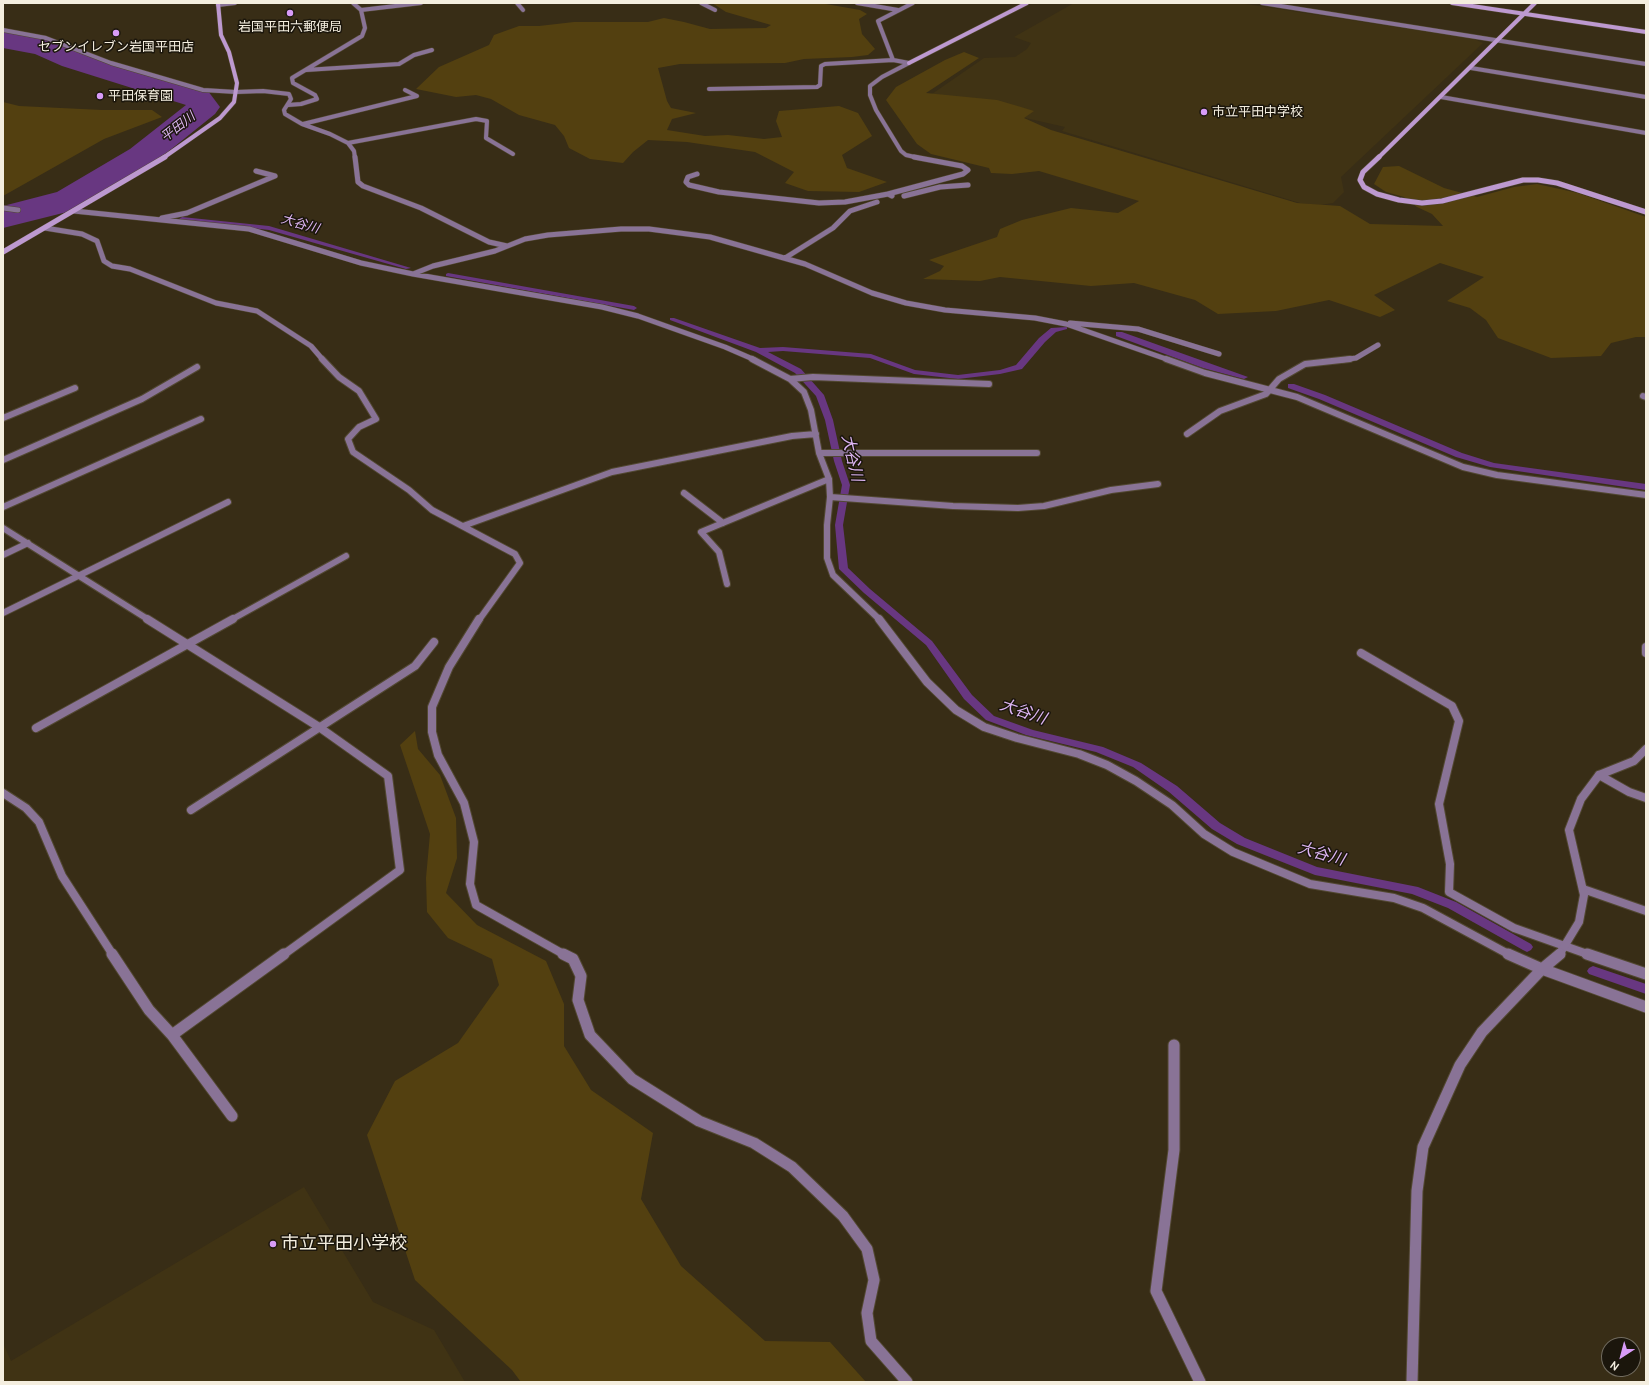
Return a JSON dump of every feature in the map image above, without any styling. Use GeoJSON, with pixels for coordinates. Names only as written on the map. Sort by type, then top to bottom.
{"type":"FeatureCollection","features":[{"type":"Feature","properties":{"kind":"street"},"geometry":{"type":"LineString","coordinates":[[3,252],[174,151],[220,118],[234,102],[237,83],[229,52],[221,35],[218,4],[235,3]]}},
{"type":"Feature","properties":{"kind":"street"},"geometry":{"type":"LineString","coordinates":[[288,105],[301,104],[317,99],[315,95],[293,83],[292,78],[362,36],[365,28],[361,10],[353,3]]}},
{"type":"Feature","properties":{"kind":"street"},"geometry":{"type":"LineString","coordinates":[[361,10],[421,3]]}},
{"type":"Feature","properties":{"kind":"street"},"geometry":{"type":"LineString","coordinates":[[517,3],[523,10]]}},
{"type":"Feature","properties":{"kind":"street"},"geometry":{"type":"LineString","coordinates":[[701,3],[715,10]]}},
{"type":"Feature","properties":{"kind":"street"},"geometry":{"type":"LineString","coordinates":[[857,3],[898,10]]}},
{"type":"Feature","properties":{"kind":"street"},"geometry":{"type":"LineString","coordinates":[[893,60],[878,21],[914,3]]}},
{"type":"Feature","properties":{"kind":"street"},"geometry":{"type":"LineString","coordinates":[[697,174],[688,177],[686,182],[689,185],[700,189],[819,203],[845,202],[888,194],[963,174],[968,170],[962,166],[906,155],[901,151],[876,110],[870,95],[870,86],[882,77],[1027,3]]}},
{"type":"Feature","properties":{"kind":"street"},"geometry":{"type":"LineString","coordinates":[[1262,3],[1646,64]]}},
{"type":"Feature","properties":{"kind":"street"},"geometry":{"type":"LineString","coordinates":[[1452,3],[1646,32]]}},
{"type":"Feature","properties":{"kind":"street"},"geometry":{"type":"LineString","coordinates":[[1535,3],[1471,68],[1364,172],[1360,180],[1364,187],[1377,194],[1399,200],[1422,202],[1442,201],[1523,180],[1538,180],[1557,183],[1646,212]]}},
{"type":"Feature","properties":{"kind":"street"},"geometry":{"type":"LineString","coordinates":[[3,30],[46,38],[111,63],[203,90],[236,92],[263,91],[289,94],[291,99],[284,110],[285,114],[302,124],[330,134],[348,143],[354,150],[358,182],[363,186],[421,208],[489,242],[507,246]]}},
{"type":"Feature","properties":{"kind":"street"},"geometry":{"type":"LineString","coordinates":[[306,70],[399,64],[414,55],[432,50]]}},
{"type":"Feature","properties":{"kind":"street"},"geometry":{"type":"LineString","coordinates":[[709,89],[816,87],[820,85],[821,66],[825,64],[893,60],[909,63]]}},
{"type":"Feature","properties":{"kind":"street"},"geometry":{"type":"LineString","coordinates":[[1471,68],[1646,97]]}},
{"type":"Feature","properties":{"kind":"street"},"geometry":{"type":"LineString","coordinates":[[302,124],[417,96],[405,90]]}},
{"type":"Feature","properties":{"kind":"street"},"geometry":{"type":"LineString","coordinates":[[1441,97],[1646,133]]}},
{"type":"Feature","properties":{"kind":"street"},"geometry":{"type":"LineString","coordinates":[[348,143],[476,119],[487,121],[486,138],[513,154]]}},
{"type":"Feature","properties":{"kind":"street"},"geometry":{"type":"LineString","coordinates":[[160,219],[170,215],[188,213],[276,176],[256,171]]}},
{"type":"Feature","properties":{"kind":"street"},"geometry":{"type":"LineString","coordinates":[[785,258],[834,228],[850,211],[862,206],[940,187],[968,185]]}},
{"type":"Feature","properties":{"kind":"street"},"geometry":{"type":"LineString","coordinates":[[888,194],[895,198]]}},
{"type":"Feature","properties":{"kind":"street"},"geometry":{"type":"LineString","coordinates":[[3,208],[18,210]]}},
{"type":"Feature","properties":{"kind":"street"},"geometry":{"type":"LineString","coordinates":[[74,210],[249,229],[361,263],[413,274],[602,306],[638,316],[725,347],[758,361],[793,379],[804,392],[811,410],[819,453],[829,479],[830,497],[826,558],[833,575],[877,616],[928,682],[956,710],[984,727],[1017,738],[1079,754],[1107,765],[1136,781],[1172,805],[1204,834],[1234,852],[1310,884],[1394,898],[1423,908],[1500,950],[1542,969],[1646,1007]]}},
{"type":"Feature","properties":{"kind":"street"},"geometry":{"type":"LineString","coordinates":[[45,228],[82,234],[97,241],[104,261],[112,266],[130,269],[216,303],[257,311],[312,346],[339,377],[358,390],[376,418],[359,427],[348,439],[353,452],[409,490],[432,510],[515,554],[520,563],[513,575],[483,613],[449,666],[432,707],[432,732],[438,755],[464,803],[474,842],[470,884],[476,904],[573,959],[581,976],[578,1000],[590,1035],[632,1078],[699,1121],[754,1143],[786,1163],[843,1216],[867,1249],[874,1280],[867,1312],[871,1341],[907,1382]]}},
{"type":"Feature","properties":{"kind":"street"},"geometry":{"type":"LineString","coordinates":[[413,274],[433,266],[495,251],[525,239],[548,234],[621,229],[649,229],[710,237],[822,270],[872,293],[906,303],[946,310],[1035,318],[1066,324],[1104,336],[1205,373],[1272,390],[1314,404],[1463,467],[1497,475],[1646,495]]}},
{"type":"Feature","properties":{"kind":"street"},"geometry":{"type":"LineString","coordinates":[[1066,324],[1074,323],[1138,329],[1219,354]]}},
{"type":"Feature","properties":{"kind":"street"},"geometry":{"type":"LineString","coordinates":[[1187,434],[1220,411],[1266,394],[1272,390],[1279,379],[1305,364],[1356,358],[1378,345]]}},
{"type":"Feature","properties":{"kind":"street"},"geometry":{"type":"LineString","coordinates":[[3,460],[142,399],[197,367]]}},
{"type":"Feature","properties":{"kind":"street"},"geometry":{"type":"LineString","coordinates":[[793,379],[813,377],[989,384]]}},
{"type":"Feature","properties":{"kind":"street"},"geometry":{"type":"LineString","coordinates":[[3,418],[75,388]]}},
{"type":"Feature","properties":{"kind":"street"},"geometry":{"type":"LineString","coordinates":[[3,508],[201,419]]}},
{"type":"Feature","properties":{"kind":"street"},"geometry":{"type":"LineString","coordinates":[[462,526],[612,472],[792,436],[816,434]]}},
{"type":"Feature","properties":{"kind":"street"},"geometry":{"type":"LineString","coordinates":[[819,453],[1037,453]]}},
{"type":"Feature","properties":{"kind":"street"},"geometry":{"type":"LineString","coordinates":[[727,584],[719,552],[701,532],[829,479]]}},
{"type":"Feature","properties":{"kind":"street"},"geometry":{"type":"LineString","coordinates":[[830,497],[1018,508],[1044,506],[1111,490],[1158,484]]}},
{"type":"Feature","properties":{"kind":"street"},"geometry":{"type":"LineString","coordinates":[[684,493],[723,523]]}},
{"type":"Feature","properties":{"kind":"street"},"geometry":{"type":"LineString","coordinates":[[3,613],[228,502]]}},
{"type":"Feature","properties":{"kind":"street"},"geometry":{"type":"LineString","coordinates":[[3,528],[319,728],[388,776],[400,870],[172,1035]]}},
{"type":"Feature","properties":{"kind":"street"},"geometry":{"type":"LineString","coordinates":[[3,555],[28,543]]}},
{"type":"Feature","properties":{"kind":"street"},"geometry":{"type":"LineString","coordinates":[[36,728],[346,556]]}},
{"type":"Feature","properties":{"kind":"street"},"geometry":{"type":"LineString","coordinates":[[191,810],[415,666],[434,642]]}},
{"type":"Feature","properties":{"kind":"street"},"geometry":{"type":"LineString","coordinates":[[1646,647],[1646,653]]}},
{"type":"Feature","properties":{"kind":"street"},"geometry":{"type":"LineString","coordinates":[[1361,653],[1452,706],[1459,721],[1438,804],[1450,864],[1449,892],[1514,928],[1646,974]]}},
{"type":"Feature","properties":{"kind":"street"},"geometry":{"type":"LineString","coordinates":[[1412,1382],[1417,1191],[1423,1147],[1460,1065],[1477,1038],[1542,969],[1561,953],[1579,922],[1584,895],[1569,830],[1581,799],[1599,775],[1634,761],[1646,749]]}},
{"type":"Feature","properties":{"kind":"street"},"geometry":{"type":"LineString","coordinates":[[1599,775],[1629,792],[1646,798]]}},
{"type":"Feature","properties":{"kind":"street"},"geometry":{"type":"LineString","coordinates":[[3,793],[26,808],[39,822],[62,876],[149,1010],[172,1035],[232,1116]]}},
{"type":"Feature","properties":{"kind":"street"},"geometry":{"type":"LineString","coordinates":[[1583,889],[1646,911]]}},
{"type":"Feature","properties":{"kind":"street"},"geometry":{"type":"LineString","coordinates":[[1174,1045],[1174,1150],[1156,1291],[1200,1382]]}},
{"type":"Feature","properties":{"kind":"shaded area"},"geometry":{"type":"Polygon","coordinates":[[[712,3],[820,3],[860,10],[867,14],[859,19],[862,34],[875,49],[868,55],[804,59],[785,63],[680,64],[658,68],[667,101],[671,108],[696,113],[672,119],[667,130],[705,136],[728,135],[764,139],[782,137],[776,121],[779,111],[839,106],[858,113],[872,136],[842,155],[847,168],[887,182],[859,192],[808,191],[785,183],[794,172],[755,152],[687,142],[648,140],[633,152],[623,163],[590,159],[569,148],[564,136],[555,125],[519,115],[491,99],[476,95],[456,97],[416,89],[439,67],[489,45],[494,35],[519,26],[539,26],[574,22],[648,22],[664,18],[710,29],[766,28],[771,25],[726,12],[712,3]]]}},
{"type":"Feature","properties":{"kind":"shaded area","name":"市立平田中学校"},"geometry":{"type":"Polygon","coordinates":[[[1074,3],[1239,3],[1474,39],[1483,43],[1341,177],[1344,192],[1333,203],[1320,205],[1300,203],[1062,131],[1065,127],[929,96],[984,58],[1015,57],[1027,49],[1031,43],[1014,37],[1074,3]]]}},
{"type":"Feature","properties":{"kind":"shaded area"},"geometry":{"type":"Polygon","coordinates":[[[964,52],[979,58],[926,93],[997,100],[1021,107],[1034,111],[1024,118],[1051,130],[1297,203],[1340,206],[1370,224],[1443,226],[1432,214],[1417,207],[1404,197],[1386,192],[1374,184],[1383,167],[1399,166],[1444,188],[1477,197],[1514,187],[1537,184],[1578,193],[1646,217],[1646,337],[1636,337],[1611,343],[1601,356],[1551,358],[1498,338],[1486,320],[1470,308],[1447,301],[1484,277],[1440,263],[1374,295],[1395,310],[1380,317],[1329,300],[1276,311],[1218,314],[1195,300],[1134,283],[1091,286],[1000,277],[980,281],[923,279],[940,271],[944,266],[929,260],[997,237],[1000,229],[1022,220],[1071,208],[1118,213],[1139,201],[1039,171],[1012,174],[991,173],[989,168],[931,154],[917,144],[886,100],[896,87],[945,60],[964,52]]]}},
{"type":"Feature","properties":{"kind":"shaded area"},"geometry":{"type":"Polygon","coordinates":[[[3,102],[19,106],[102,110],[152,110],[162,117],[104,139],[3,196],[3,102]]]}},
{"type":"Feature","properties":{"kind":"shaded area"},"geometry":{"type":"Polygon","coordinates":[[[415,731],[418,749],[440,775],[456,818],[457,858],[446,893],[477,925],[546,961],[564,1004],[564,1046],[591,1090],[653,1133],[641,1199],[681,1266],[765,1341],[830,1342],[866,1382],[521,1382],[512,1370],[415,1280],[367,1135],[395,1081],[458,1043],[499,985],[492,959],[448,938],[427,912],[426,878],[430,834],[400,745],[415,731]]]}},
{"type":"Feature","properties":{"kind":"shaded area","name":"市立平田小学校"},"geometry":{"type":"Polygon","coordinates":[[[304,1187],[373,1302],[434,1330],[465,1382],[3,1382],[3,1343],[11,1361],[304,1187]]]}},
{"type":"Feature","properties":{"kind":"waterway","name":"平田川"},"geometry":{"type":"LineString","coordinates":[[3,39],[43,47],[73,60],[197,98],[204,107],[142,156],[70,200],[3,217]]}},
{"type":"Feature","properties":{"kind":"waterway","name":"大谷川"},"geometry":{"type":"LineString","coordinates":[[182,219],[269,228],[408,268]]}},
{"type":"Feature","properties":{"kind":"waterway","name":"大谷川"},"geometry":{"type":"LineString","coordinates":[[448,275],[634,308]]}},
{"type":"Feature","properties":{"kind":"waterway","name":"大谷川"},"geometry":{"type":"LineString","coordinates":[[672,319],[759,350],[798,371],[820,395],[829,420],[838,461],[846,485],[839,525],[844,569],[867,591],[929,643],[968,697],[990,718],[1030,733],[1099,749],[1137,765],[1173,789],[1216,826],[1241,841],[1315,871],[1414,890],[1452,905],[1527,947]]}},
{"type":"Feature","properties":{"kind":"waterway"},"geometry":{"type":"LineString","coordinates":[[761,350],[783,349],[871,356],[914,372],[958,377],[1000,372],[1019,367],[1042,340],[1054,330],[1065,328]]}},
{"type":"Feature","properties":{"kind":"waterway"},"geometry":{"type":"LineString","coordinates":[[1119,334],[1206,366],[1244,377]]}},
{"type":"Feature","properties":{"kind":"waterway"},"geometry":{"type":"LineString","coordinates":[[1291,386],[1322,397],[1459,455],[1493,465],[1646,487]]}},
{"type":"Feature","properties":{"kind":"waterway","name":"大谷川"},"geometry":{"type":"LineString","coordinates":[[1593,971],[1646,989]]}},
{"type":"Feature","properties":{"kind":"place","name":"岩国平田六郵便局"},"geometry":{"type":"Point","coordinates":[290,13]}},
{"type":"Feature","properties":{"kind":"place","name":"セブンイレブン岩国平田店"},"geometry":{"type":"Point","coordinates":[116,33]}},
{"type":"Feature","properties":{"kind":"place","name":"平田保育園"},"geometry":{"type":"Point","coordinates":[100,96]}},
{"type":"Feature","properties":{"kind":"place","name":"市立平田中学校"},"geometry":{"type":"Point","coordinates":[1204,112]}},
{"type":"Feature","properties":{"kind":"place","name":"市立平田小学校"},"geometry":{"type":"Point","coordinates":[273,1244]}}]}
